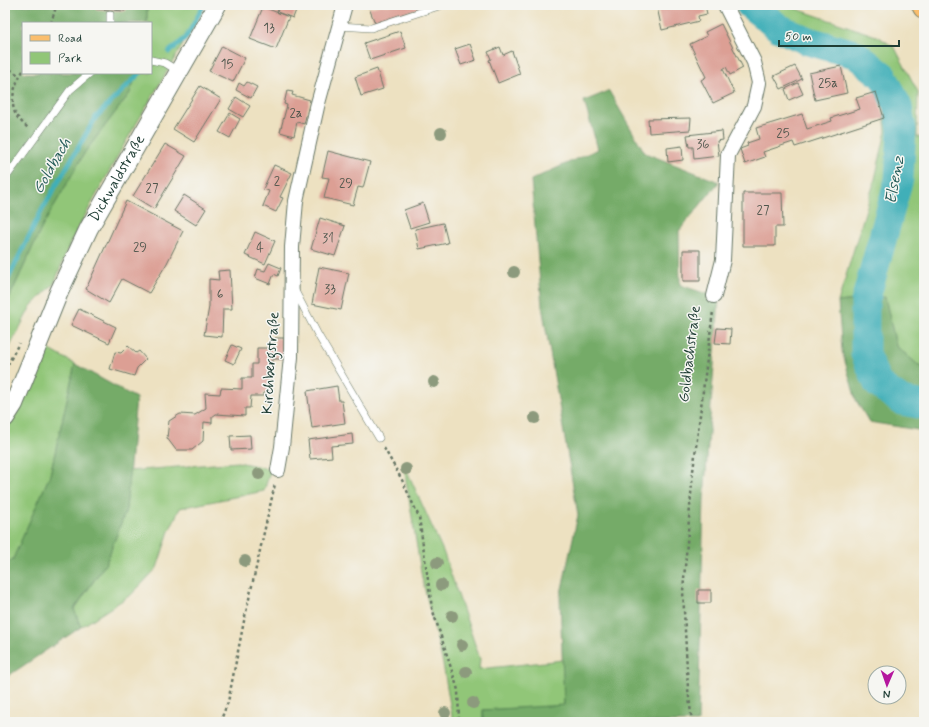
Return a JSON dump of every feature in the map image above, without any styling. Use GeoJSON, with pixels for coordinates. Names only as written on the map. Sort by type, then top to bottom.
{"type":"FeatureCollection","features":[{"type":"Feature","properties":{"kind":"street","name":"Dickwaldstraße"},"geometry":{"type":"LineString","coordinates":[[5,418],[14,404],[59,292],[89,228],[217,5]]}},
{"type":"Feature","properties":{"kind":"street","name":"Kirchbergstraße"},"geometry":{"type":"LineString","coordinates":[[278,470],[282,447],[291,357],[292,247],[296,201],[317,107],[345,5]]}},
{"type":"Feature","properties":{"kind":"street","name":"Goldbachstraße"},"geometry":{"type":"LineString","coordinates":[[714,296],[724,260],[728,155],[754,106],[759,83],[754,62],[725,5]]}},
{"type":"Feature","properties":{"kind":"lane"},"geometry":{"type":"LineString","coordinates":[[339,26],[371,28],[442,5]]}},
{"type":"Feature","properties":{"kind":"lane"},"geometry":{"type":"LineString","coordinates":[[110,14],[110,22]]}},
{"type":"Feature","properties":{"kind":"lane"},"geometry":{"type":"LineString","coordinates":[[152,60],[165,63],[180,71]]}},
{"type":"Feature","properties":{"kind":"lane"},"geometry":{"type":"LineString","coordinates":[[5,179],[70,90],[89,74]]}},
{"type":"Feature","properties":{"kind":"lane"},"geometry":{"type":"LineString","coordinates":[[292,286],[318,335],[379,438]]}},
{"type":"Feature","properties":{"kind":"path"},"geometry":{"type":"LineString","coordinates":[[51,22],[56,10],[54,5]]}},
{"type":"Feature","properties":{"kind":"path"},"geometry":{"type":"LineString","coordinates":[[5,66],[20,76]]}},
{"type":"Feature","properties":{"kind":"path"},"geometry":{"type":"LineString","coordinates":[[22,73],[13,95],[16,114],[36,136]]}},
{"type":"Feature","properties":{"kind":"path","name":"Goldbachstraße"},"geometry":{"type":"LineString","coordinates":[[692,722],[688,689],[683,591],[693,471],[714,296]]}},
{"type":"Feature","properties":{"kind":"path"},"geometry":{"type":"LineString","coordinates":[[379,438],[402,480],[419,517],[432,608],[458,690],[459,722]]}},
{"type":"Feature","properties":{"kind":"path"},"geometry":{"type":"LineString","coordinates":[[220,722],[228,702],[244,621],[278,470]]}},
{"type":"Feature","properties":{"kind":"green space"},"geometry":{"type":"Polygon","coordinates":[[[5,5],[147,5],[147,22],[22,22],[22,74],[137,74],[130,93],[85,152],[42,227],[5,307],[5,5]]]}},
{"type":"Feature","properties":{"kind":"green space"},"geometry":{"type":"Polygon","coordinates":[[[147,5],[206,5],[121,150],[71,241],[54,284],[31,306],[5,356],[5,307],[42,227],[85,152],[130,93],[137,74],[152,74],[152,22],[147,22],[147,5]]]}},
{"type":"Feature","properties":{"kind":"green space"},"geometry":{"type":"Polygon","coordinates":[[[733,5],[785,5],[879,37],[895,48],[918,92],[917,137],[924,137],[924,370],[896,346],[885,297],[838,302],[875,179],[886,131],[883,104],[870,80],[841,59],[800,50],[760,30],[733,5]]]}},
{"type":"Feature","properties":{"kind":"green space"},"geometry":{"type":"Polygon","coordinates":[[[609,91],[645,153],[719,182],[679,231],[680,285],[719,298],[704,499],[698,722],[483,722],[483,710],[564,705],[560,598],[578,515],[542,306],[531,180],[598,149],[584,101],[609,91]]]}},
{"type":"Feature","properties":{"kind":"green space"},"geometry":{"type":"Polygon","coordinates":[[[885,297],[896,346],[924,370],[924,431],[869,422],[856,400],[842,351],[838,302],[885,297]]]}},
{"type":"Feature","properties":{"kind":"green space"},"geometry":{"type":"Polygon","coordinates":[[[43,346],[75,364],[50,475],[13,559],[5,565],[5,430],[43,346]]]}},
{"type":"Feature","properties":{"kind":"green space"},"geometry":{"type":"Polygon","coordinates":[[[75,364],[136,398],[126,510],[106,563],[74,609],[81,627],[5,678],[5,565],[13,559],[50,475],[75,364]]]}},
{"type":"Feature","properties":{"kind":"green space"},"geometry":{"type":"Polygon","coordinates":[[[238,462],[271,469],[264,491],[180,508],[169,531],[157,568],[132,594],[81,627],[74,610],[106,563],[126,510],[129,471],[238,462]]]}},
{"type":"Feature","properties":{"kind":"green space"},"geometry":{"type":"Polygon","coordinates":[[[403,462],[443,551],[480,659],[479,669],[563,660],[564,706],[483,710],[483,722],[453,722],[443,664],[422,578],[403,462]]]}},
{"type":"Feature","properties":{"kind":"building"},"geometry":{"type":"Polygon","coordinates":[[[96,5],[125,5],[125,11],[96,9],[96,5]]]}},
{"type":"Feature","properties":{"kind":"building"},"geometry":{"type":"Polygon","coordinates":[[[259,5],[271,5],[269,9],[259,5]]]}},
{"type":"Feature","properties":{"kind":"building"},"geometry":{"type":"Polygon","coordinates":[[[280,5],[298,5],[293,18],[277,12],[280,5]]]}},
{"type":"Feature","properties":{"kind":"building"},"geometry":{"type":"Polygon","coordinates":[[[379,5],[430,5],[375,23],[369,8],[379,5]]]}},
{"type":"Feature","properties":{"kind":"building"},"geometry":{"type":"Polygon","coordinates":[[[502,5],[513,5],[503,8],[502,5]]]}},
{"type":"Feature","properties":{"kind":"building"},"geometry":{"type":"Polygon","coordinates":[[[664,5],[705,5],[707,14],[698,16],[699,21],[662,30],[657,7],[664,5]]]}},
{"type":"Feature","properties":{"kind":"building"},"geometry":{"type":"Polygon","coordinates":[[[263,7],[289,17],[276,49],[250,39],[263,7]]]}},
{"type":"Feature","properties":{"kind":"building"},"geometry":{"type":"Polygon","coordinates":[[[721,24],[743,68],[730,75],[726,67],[723,69],[734,93],[713,103],[701,80],[706,77],[690,44],[707,36],[705,32],[721,24]]]}},
{"type":"Feature","properties":{"kind":"building"},"geometry":{"type":"Polygon","coordinates":[[[400,31],[406,48],[370,60],[364,43],[400,31]]]}},
{"type":"Feature","properties":{"kind":"building"},"geometry":{"type":"Polygon","coordinates":[[[470,44],[476,60],[461,65],[455,49],[470,44]]]}},
{"type":"Feature","properties":{"kind":"building"},"geometry":{"type":"Polygon","coordinates":[[[222,46],[245,58],[233,82],[209,71],[222,46]]]}},
{"type":"Feature","properties":{"kind":"building"},"geometry":{"type":"Polygon","coordinates":[[[500,47],[503,55],[512,51],[520,74],[498,83],[489,60],[491,59],[488,52],[500,47]]]}},
{"type":"Feature","properties":{"kind":"building"},"geometry":{"type":"Polygon","coordinates":[[[795,66],[802,79],[781,89],[774,76],[795,66]]]}},
{"type":"Feature","properties":{"kind":"building"},"geometry":{"type":"Polygon","coordinates":[[[841,66],[847,93],[815,100],[809,73],[841,66]]]}},
{"type":"Feature","properties":{"kind":"building"},"geometry":{"type":"Polygon","coordinates":[[[377,69],[383,89],[361,96],[355,77],[377,69]]]}},
{"type":"Feature","properties":{"kind":"building"},"geometry":{"type":"Polygon","coordinates":[[[247,82],[257,87],[251,98],[236,90],[239,83],[244,86],[247,82]]]}},
{"type":"Feature","properties":{"kind":"building"},"geometry":{"type":"Polygon","coordinates":[[[798,83],[803,94],[789,100],[785,89],[798,83]]]}},
{"type":"Feature","properties":{"kind":"building"},"geometry":{"type":"Polygon","coordinates":[[[200,86],[221,99],[194,142],[173,129],[200,86]]]}},
{"type":"Feature","properties":{"kind":"building"},"geometry":{"type":"Polygon","coordinates":[[[287,91],[293,92],[292,95],[310,100],[304,124],[297,122],[294,136],[280,132],[287,105],[284,104],[287,91]]]}},
{"type":"Feature","properties":{"kind":"building"},"geometry":{"type":"Polygon","coordinates":[[[876,92],[884,118],[795,147],[793,142],[763,152],[765,157],[745,164],[740,149],[748,146],[747,143],[759,139],[756,128],[802,114],[807,129],[832,121],[831,118],[860,109],[856,98],[876,92]]]}},
{"type":"Feature","properties":{"kind":"building"},"geometry":{"type":"Polygon","coordinates":[[[236,97],[250,106],[243,117],[229,109],[236,97]]]}},
{"type":"Feature","properties":{"kind":"building"},"geometry":{"type":"Polygon","coordinates":[[[230,113],[240,119],[230,138],[219,132],[230,113]]]}},
{"type":"Feature","properties":{"kind":"building"},"geometry":{"type":"Polygon","coordinates":[[[691,118],[690,130],[649,133],[648,119],[691,118]]]}},
{"type":"Feature","properties":{"kind":"building"},"geometry":{"type":"Polygon","coordinates":[[[722,131],[723,140],[717,141],[719,156],[694,159],[693,147],[689,147],[687,135],[722,131]]]}},
{"type":"Feature","properties":{"kind":"building"},"geometry":{"type":"Polygon","coordinates":[[[165,144],[186,156],[154,209],[133,196],[165,144]]]}},
{"type":"Feature","properties":{"kind":"building"},"geometry":{"type":"Polygon","coordinates":[[[682,146],[683,160],[668,162],[667,148],[682,146]]]}},
{"type":"Feature","properties":{"kind":"building"},"geometry":{"type":"Polygon","coordinates":[[[328,151],[370,162],[363,188],[358,187],[353,205],[324,198],[329,178],[322,177],[328,151]]]}},
{"type":"Feature","properties":{"kind":"building"},"geometry":{"type":"Polygon","coordinates":[[[274,165],[292,173],[280,197],[283,198],[276,212],[263,206],[269,191],[263,189],[274,165]]]}},
{"type":"Feature","properties":{"kind":"building"},"geometry":{"type":"Polygon","coordinates":[[[743,193],[782,193],[783,227],[775,227],[775,246],[743,246],[743,193]]]}},
{"type":"Feature","properties":{"kind":"building"},"geometry":{"type":"Polygon","coordinates":[[[184,195],[206,209],[196,225],[174,211],[184,195]]]}},
{"type":"Feature","properties":{"kind":"building"},"geometry":{"type":"Polygon","coordinates":[[[126,201],[183,231],[167,263],[149,293],[122,279],[109,303],[86,289],[126,201]]]}},
{"type":"Feature","properties":{"kind":"building"},"geometry":{"type":"Polygon","coordinates":[[[423,203],[429,222],[410,228],[404,210],[423,203]]]}},
{"type":"Feature","properties":{"kind":"building"},"geometry":{"type":"Polygon","coordinates":[[[320,218],[345,226],[335,256],[311,249],[320,218]]]}},
{"type":"Feature","properties":{"kind":"building"},"geometry":{"type":"Polygon","coordinates":[[[443,223],[448,243],[419,249],[415,229],[443,223]]]}},
{"type":"Feature","properties":{"kind":"building"},"geometry":{"type":"Polygon","coordinates":[[[255,232],[275,241],[265,264],[245,255],[255,232]]]}},
{"type":"Feature","properties":{"kind":"building"},"geometry":{"type":"Polygon","coordinates":[[[683,250],[700,250],[700,281],[683,281],[683,250]]]}},
{"type":"Feature","properties":{"kind":"building"},"geometry":{"type":"Polygon","coordinates":[[[269,263],[281,268],[278,276],[274,274],[270,284],[255,278],[258,269],[265,271],[269,263]]]}},
{"type":"Feature","properties":{"kind":"building"},"geometry":{"type":"Polygon","coordinates":[[[319,267],[349,273],[341,310],[312,304],[319,267]]]}},
{"type":"Feature","properties":{"kind":"building"},"geometry":{"type":"Polygon","coordinates":[[[230,270],[232,309],[223,309],[222,337],[204,335],[209,307],[209,279],[219,280],[218,271],[230,270]]]}},
{"type":"Feature","properties":{"kind":"building"},"geometry":{"type":"Polygon","coordinates":[[[79,309],[116,327],[109,343],[71,325],[79,309]]]}},
{"type":"Feature","properties":{"kind":"building"},"geometry":{"type":"Polygon","coordinates":[[[717,328],[731,329],[730,344],[715,343],[717,328]]]}},
{"type":"Feature","properties":{"kind":"building"},"geometry":{"type":"Polygon","coordinates":[[[275,338],[284,338],[284,359],[272,359],[270,393],[263,393],[263,396],[251,396],[250,408],[245,408],[245,416],[216,414],[212,417],[212,423],[204,422],[203,441],[192,450],[176,450],[167,438],[169,421],[180,414],[195,415],[206,408],[205,393],[220,394],[221,388],[242,389],[242,378],[252,378],[252,364],[257,364],[257,348],[274,348],[275,338]]]}},
{"type":"Feature","properties":{"kind":"building"},"geometry":{"type":"Polygon","coordinates":[[[232,345],[241,349],[234,364],[225,360],[232,345]]]}},
{"type":"Feature","properties":{"kind":"building"},"geometry":{"type":"Polygon","coordinates":[[[128,346],[136,353],[139,351],[146,359],[137,368],[134,376],[110,369],[115,352],[121,353],[128,346]]]}},
{"type":"Feature","properties":{"kind":"building"},"geometry":{"type":"Polygon","coordinates":[[[337,386],[339,401],[342,401],[345,423],[312,428],[307,391],[337,386]]]}},
{"type":"Feature","properties":{"kind":"building"},"geometry":{"type":"Polygon","coordinates":[[[352,434],[353,444],[331,446],[332,457],[310,459],[308,440],[352,434]]]}},
{"type":"Feature","properties":{"kind":"building"},"geometry":{"type":"Polygon","coordinates":[[[250,435],[251,449],[231,450],[230,436],[250,435]]]}},
{"type":"Feature","properties":{"kind":"building"},"geometry":{"type":"Polygon","coordinates":[[[698,590],[711,590],[711,603],[698,603],[698,590]]]}},
{"type":"Feature","properties":{"kind":"waterway","name":"Goldbach"},"geometry":{"type":"LineString","coordinates":[[169,52],[186,38],[204,5]]}},
{"type":"Feature","properties":{"kind":"waterway","name":"Elsenz"},"geometry":{"type":"LineString","coordinates":[[750,5],[779,28],[808,41],[855,54],[883,76],[898,107],[902,129],[899,179],[865,302],[865,354],[878,384],[902,401],[924,405]]}},
{"type":"Feature","properties":{"kind":"waterway","name":"Goldbach"},"geometry":{"type":"LineString","coordinates":[[5,285],[42,210],[96,117],[139,74]]}}]}
